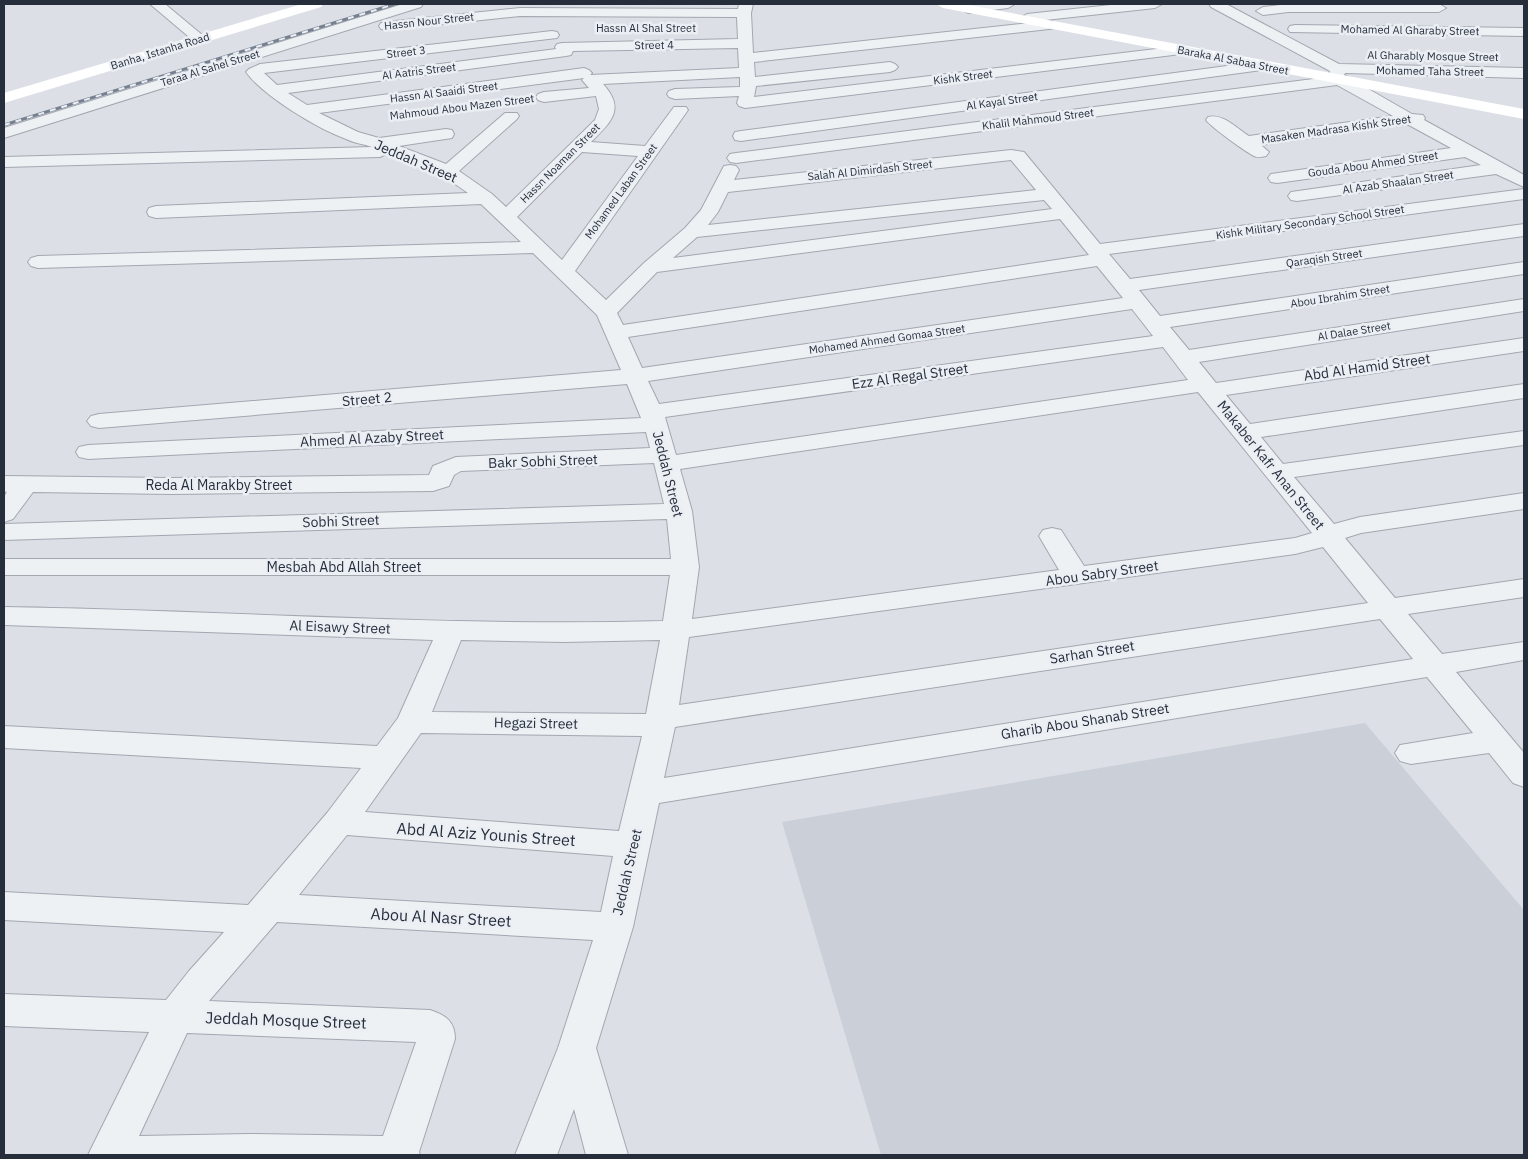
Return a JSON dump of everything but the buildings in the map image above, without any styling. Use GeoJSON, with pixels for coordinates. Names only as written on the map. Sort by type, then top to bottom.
{"type":"FeatureCollection","features":[{"type":"Feature","properties":{"kind":"main road","name":"Banha, Istanha Road"},"geometry":{"type":"LineString","coordinates":[[4,98],[316,4]]}},
{"type":"Feature","properties":{"kind":"main road","name":"Baraka Al Sabaa Street"},"geometry":{"type":"LineString","coordinates":[[943,4],[1264,66],[1342,68]]}},
{"type":"Feature","properties":{"kind":"main road"},"geometry":{"type":"LineString","coordinates":[[1362,84],[1524,114]]}},
{"type":"Feature","properties":{"kind":"main road"},"geometry":{"type":"LineString","coordinates":[[1416,114],[1412,104],[1420,101],[1446,99]]}},
{"type":"Feature","properties":{"kind":"street"},"geometry":{"type":"LineString","coordinates":[[157,4],[200,39]]}},
{"type":"Feature","properties":{"kind":"street","name":"Teraa Al Sahel Street"},"geometry":{"type":"LineString","coordinates":[[4,133],[416,4]]}},
{"type":"Feature","properties":{"kind":"street"},"geometry":{"type":"LineString","coordinates":[[610,323],[651,267],[692,232],[710,212],[736,158],[741,136],[745,48],[762,4]]}},
{"type":"Feature","properties":{"kind":"street"},"geometry":{"type":"LineString","coordinates":[[968,9],[1008,4]]}},
{"type":"Feature","properties":{"kind":"street"},"geometry":{"type":"LineString","coordinates":[[1020,19],[1155,4]]}},
{"type":"Feature","properties":{"kind":"street"},"geometry":{"type":"LineString","coordinates":[[1216,4],[1245,19],[1290,35],[1312,38],[1342,68],[1362,84],[1416,114],[1524,166]]}},
{"type":"Feature","properties":{"kind":"street"},"geometry":{"type":"LineString","coordinates":[[1245,19],[1262,10],[1288,8],[1440,8]]}},
{"type":"Feature","properties":{"kind":"street"},"geometry":{"type":"LineString","coordinates":[[1262,10],[1290,35],[1416,114],[1469,151],[1524,182]]}},
{"type":"Feature","properties":{"kind":"street"},"geometry":{"type":"LineString","coordinates":[[532,12],[579,63]]}},
{"type":"Feature","properties":{"kind":"street","name":"Hassn Nour Street"},"geometry":{"type":"LineString","coordinates":[[325,32],[532,12],[745,48]]}},
{"type":"Feature","properties":{"kind":"street"},"geometry":{"type":"LineString","coordinates":[[579,63],[1049,24]]}},
{"type":"Feature","properties":{"kind":"street","name":"Mohamed Al Gharaby Street"},"geometry":{"type":"LineString","coordinates":[[1290,35],[1524,32]]}},
{"type":"Feature","properties":{"kind":"street"},"geometry":{"type":"LineString","coordinates":[[1082,46],[1131,40]]}},
{"type":"Feature","properties":{"kind":"street"},"geometry":{"type":"LineString","coordinates":[[664,94],[745,48]]}},
{"type":"Feature","properties":{"kind":"street"},"geometry":{"type":"LineString","coordinates":[[579,63],[745,48],[905,65]]}},
{"type":"Feature","properties":{"kind":"street","name":"Kishk Street"},"geometry":{"type":"LineString","coordinates":[[745,48],[1181,50]]}},
{"type":"Feature","properties":{"kind":"street","name":"Al Gharably Mosque Street"},"geometry":{"type":"LineString","coordinates":[[1342,68],[1476,57]]}},
{"type":"Feature","properties":{"kind":"street","name":"Al Aatris Street"},"geometry":{"type":"LineString","coordinates":[[266,80],[579,63]]}},
{"type":"Feature","properties":{"kind":"street","name":"Street 3"},"geometry":{"type":"LineString","coordinates":[[266,80],[579,63]]}},
{"type":"Feature","properties":{"kind":"street","name":"Mahmoud Abou Mazen Street"},"geometry":{"type":"LineString","coordinates":[[532,99],[579,63]]}},
{"type":"Feature","properties":{"kind":"street","name":"Hassn Al Saaidi Street"},"geometry":{"type":"LineString","coordinates":[[314,117],[579,63]]}},
{"type":"Feature","properties":{"kind":"street","name":"Hassn Noaman Street"},"geometry":{"type":"LineString","coordinates":[[506,217],[602,122],[608,107],[579,63]]}},
{"type":"Feature","properties":{"kind":"street","name":"Al Kayal Street"},"geometry":{"type":"LineString","coordinates":[[741,136],[1264,66]]}},
{"type":"Feature","properties":{"kind":"street","name":"Mohamed Taha Street"},"geometry":{"type":"LineString","coordinates":[[1342,68],[1524,73]]}},
{"type":"Feature","properties":{"kind":"street","name":"Khalil Mahmoud Street"},"geometry":{"type":"LineString","coordinates":[[736,158],[1342,68]]}},
{"type":"Feature","properties":{"kind":"street"},"geometry":{"type":"LineString","coordinates":[[1113,70],[1135,84]]}},
{"type":"Feature","properties":{"kind":"street","name":"Jeddah Street"},"geometry":{"type":"LineString","coordinates":[[266,80],[314,117],[352,136],[448,171],[486,198],[563,273],[610,323],[636,376],[654,418],[679,511],[684,567],[676,630],[646,793],[615,927],[577,1048],[536,1155]]}},
{"type":"Feature","properties":{"kind":"street"},"geometry":{"type":"LineString","coordinates":[[1007,84],[1026,98]]}},
{"type":"Feature","properties":{"kind":"street"},"geometry":{"type":"LineString","coordinates":[[865,103],[881,117]]}},
{"type":"Feature","properties":{"kind":"street"},"geometry":{"type":"LineString","coordinates":[[834,106],[850,122]]}},
{"type":"Feature","properties":{"kind":"street"},"geometry":{"type":"LineString","coordinates":[[448,171],[508,107]]}},
{"type":"Feature","properties":{"kind":"street","name":"Mohamed Laban Street"},"geometry":{"type":"LineString","coordinates":[[563,273],[680,110]]}},
{"type":"Feature","properties":{"kind":"street"},"geometry":{"type":"LineString","coordinates":[[790,111],[804,128]]}},
{"type":"Feature","properties":{"kind":"street","name":"Masaken Madrasa Kishk Street"},"geometry":{"type":"LineString","coordinates":[[1245,142],[1416,114]]}},
{"type":"Feature","properties":{"kind":"street"},"geometry":{"type":"LineString","coordinates":[[314,117],[354,120]]}},
{"type":"Feature","properties":{"kind":"street"},"geometry":{"type":"LineString","coordinates":[[1214,120],[1267,156]]}},
{"type":"Feature","properties":{"kind":"street"},"geometry":{"type":"LineString","coordinates":[[4,162],[388,148],[446,134]]}},
{"type":"Feature","properties":{"kind":"street"},"geometry":{"type":"LineString","coordinates":[[577,146],[650,152]]}},
{"type":"Feature","properties":{"kind":"street","name":"Gouda Abou Ahmed Street"},"geometry":{"type":"LineString","coordinates":[[1277,178],[1469,151]]}},
{"type":"Feature","properties":{"kind":"street","name":"Salah Al Dimirdash Street"},"geometry":{"type":"LineString","coordinates":[[722,187],[1011,154],[1018,156]]}},
{"type":"Feature","properties":{"kind":"street","name":"Makaber Kafr Anan Street"},"geometry":{"type":"LineString","coordinates":[[1018,156],[1434,664],[1515,760]]}},
{"type":"Feature","properties":{"kind":"street","name":"Al Azab Shaalan Street"},"geometry":{"type":"LineString","coordinates":[[1297,196],[1499,168]]}},
{"type":"Feature","properties":{"kind":"street"},"geometry":{"type":"LineString","coordinates":[[692,232],[1049,194]]}},
{"type":"Feature","properties":{"kind":"street","name":"Kishk Military Secondary School Street"},"geometry":{"type":"LineString","coordinates":[[610,323],[1524,194]]}},
{"type":"Feature","properties":{"kind":"street"},"geometry":{"type":"LineString","coordinates":[[156,212],[486,198]]}},
{"type":"Feature","properties":{"kind":"street"},"geometry":{"type":"LineString","coordinates":[[651,267],[1065,213]]}},
{"type":"Feature","properties":{"kind":"street","name":"Qaraqish Street"},"geometry":{"type":"LineString","coordinates":[[1131,294],[1524,230]]}},
{"type":"Feature","properties":{"kind":"street"},"geometry":{"type":"LineString","coordinates":[[38,262],[536,247]]}},
{"type":"Feature","properties":{"kind":"street","name":"Abou Ibrahim Street"},"geometry":{"type":"LineString","coordinates":[[1169,340],[1524,268]]}},
{"type":"Feature","properties":{"kind":"street","name":"Mohamed Ahmed Gomaa Street"},"geometry":{"type":"LineString","coordinates":[[636,376],[1131,294]]}},
{"type":"Feature","properties":{"kind":"street","name":"Al Dalae Street"},"geometry":{"type":"LineString","coordinates":[[1169,340],[1524,305]]}},
{"type":"Feature","properties":{"kind":"street","name":"Ezz Al Regal Street"},"geometry":{"type":"LineString","coordinates":[[654,418],[1169,340]]}},
{"type":"Feature","properties":{"kind":"street","name":"Abd Al Hamid Street"},"geometry":{"type":"LineString","coordinates":[[665,460],[1524,344]]}},
{"type":"Feature","properties":{"kind":"street","name":"Street 2"},"geometry":{"type":"LineString","coordinates":[[99,421],[636,376]]}},
{"type":"Feature","properties":{"kind":"street"},"geometry":{"type":"LineString","coordinates":[[1244,432],[1524,391]]}},
{"type":"Feature","properties":{"kind":"street","name":"Ahmed Al Azaby Street"},"geometry":{"type":"LineString","coordinates":[[88,452],[654,418]]}},
{"type":"Feature","properties":{"kind":"street"},"geometry":{"type":"LineString","coordinates":[[1277,472],[1524,438]]}},
{"type":"Feature","properties":{"kind":"street","name":"Bakr Sobhi Street"},"geometry":{"type":"LineString","coordinates":[[433,483],[440,481],[442,471],[456,464],[665,460]]}},
{"type":"Feature","properties":{"kind":"street","name":"Reda Al Marakby Street"},"geometry":{"type":"LineString","coordinates":[[15,484],[180,486],[433,483]]}},
{"type":"Feature","properties":{"kind":"street"},"geometry":{"type":"LineString","coordinates":[[4,514],[15,484]]}},
{"type":"Feature","properties":{"kind":"street","name":"Abou Sabry Street"},"geometry":{"type":"LineString","coordinates":[[676,630],[1295,546],[1360,525],[1524,501]]}},
{"type":"Feature","properties":{"kind":"street","name":"Sobhi Street"},"geometry":{"type":"LineString","coordinates":[[4,532],[679,511]]}},
{"type":"Feature","properties":{"kind":"street"},"geometry":{"type":"LineString","coordinates":[[1052,536],[1077,577]]}},
{"type":"Feature","properties":{"kind":"street","name":"Mesbah Abd Allah Street"},"geometry":{"type":"LineString","coordinates":[[4,567],[684,567]]}},
{"type":"Feature","properties":{"kind":"street","name":"Sarhan Street"},"geometry":{"type":"LineString","coordinates":[[660,721],[1388,607],[1524,588]]}},
{"type":"Feature","properties":{"kind":"street","name":"Al Eisawy Street"},"geometry":{"type":"LineString","coordinates":[[4,616],[450,631],[564,633],[676,630]]}},
{"type":"Feature","properties":{"kind":"street"},"geometry":{"type":"LineString","coordinates":[[110,1155],[176,1016],[202,982],[262,914],[338,822],[412,722],[450,631]]}},
{"type":"Feature","properties":{"kind":"street","name":"Gharib Abou Shanab Street"},"geometry":{"type":"LineString","coordinates":[[646,793],[1434,664],[1524,651]]}},
{"type":"Feature","properties":{"kind":"street","name":"Hegazi Street"},"geometry":{"type":"LineString","coordinates":[[412,722],[660,721]]}},
{"type":"Feature","properties":{"kind":"street"},"geometry":{"type":"LineString","coordinates":[[4,737],[386,758]]}},
{"type":"Feature","properties":{"kind":"street"},"geometry":{"type":"LineString","coordinates":[[1411,753],[1515,760]]}},
{"type":"Feature","properties":{"kind":"street","name":"Abd Al Aziz Younis Street"},"geometry":{"type":"LineString","coordinates":[[338,822],[634,845]]}},
{"type":"Feature","properties":{"kind":"street","name":"Abou Al Nasr Street"},"geometry":{"type":"LineString","coordinates":[[4,906],[615,927]]}},
{"type":"Feature","properties":{"kind":"street","name":"Jeddah Mosque Street"},"geometry":{"type":"LineString","coordinates":[[4,1010],[430,1026],[436,1031],[436,1039],[398,1155]]}},
{"type":"Feature","properties":{"kind":"street"},"geometry":{"type":"LineString","coordinates":[[577,1048],[607,1155]]}},
{"type":"Feature","properties":{"kind":"street"},"geometry":{"type":"LineString","coordinates":[[135,1155],[249,1153],[398,1155]]}},
{"type":"Feature","properties":{"kind":"shaded area"},"geometry":{"type":"Polygon","coordinates":[[[1365,723],[1524,910],[1524,1155],[881,1155],[782,822],[1365,723]]]}},
{"type":"Feature","properties":{"kind":"railway"},"geometry":{"type":"LineString","coordinates":[[4,125],[395,4]]}}]}
